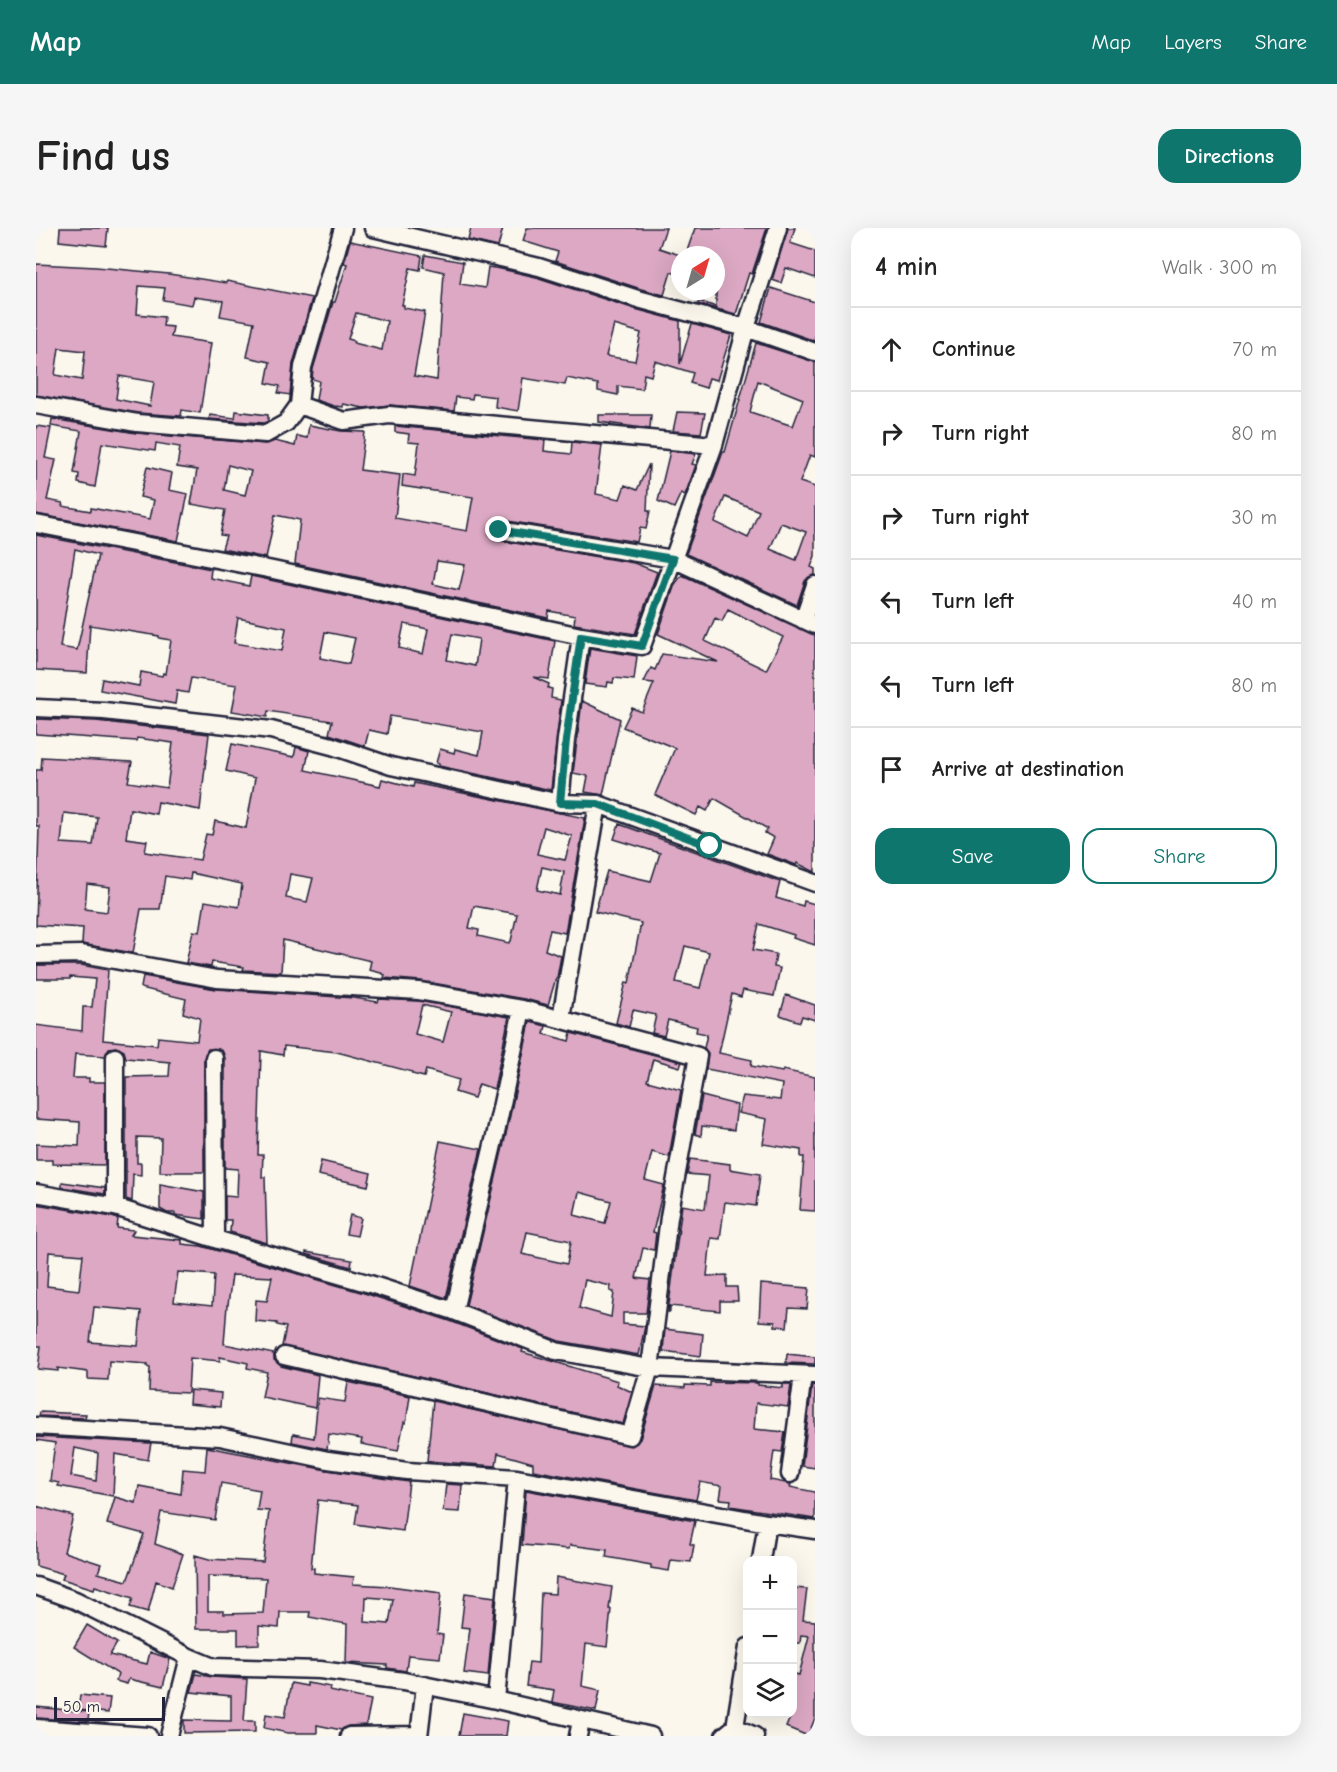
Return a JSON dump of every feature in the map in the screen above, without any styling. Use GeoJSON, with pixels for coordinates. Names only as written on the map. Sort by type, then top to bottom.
{"type":"FeatureCollection","features":[{"type":"Feature","properties":{"kind":"street"},"geometry":{"type":"LineString","coordinates":[[36,405],[137,423],[266,434],[286,423],[299,405],[303,367],[343,228]]}},
{"type":"Feature","properties":{"kind":"street"},"geometry":{"type":"LineString","coordinates":[[373,228],[539,267],[638,299],[746,328],[815,352]]}},
{"type":"Feature","properties":{"kind":"street"},"geometry":{"type":"LineString","coordinates":[[36,524],[273,570],[581,636],[642,646],[714,445],[746,328],[778,228]]}},
{"type":"Feature","properties":{"kind":"street"},"geometry":{"type":"LineString","coordinates":[[299,405],[344,421],[389,415],[714,445]]}},
{"type":"Feature","properties":{"kind":"street"},"geometry":{"type":"LineString","coordinates":[[499,530],[673,559],[809,623],[815,585]]}},
{"type":"Feature","properties":{"kind":"street"},"geometry":{"type":"LineString","coordinates":[[560,803],[566,740],[581,636]]}},
{"type":"Feature","properties":{"kind":"street"},"geometry":{"type":"LineString","coordinates":[[36,708],[104,711],[271,730],[332,746],[391,766],[560,803],[598,804],[815,883]]}},
{"type":"Feature","properties":{"kind":"street"},"geometry":{"type":"LineString","coordinates":[[561,1018],[598,804]]}},
{"type":"Feature","properties":{"kind":"street"},"geometry":{"type":"LineString","coordinates":[[36,955],[82,954],[218,979],[419,991],[561,1018],[698,1056],[669,1217],[650,1368],[630,1436],[285,1356]]}},
{"type":"Feature","properties":{"kind":"street"},"geometry":{"type":"LineString","coordinates":[[454,1311],[522,1009]]}},
{"type":"Feature","properties":{"kind":"street"},"geometry":{"type":"LineString","coordinates":[[115,1057],[115,1207]]}},
{"type":"Feature","properties":{"kind":"street"},"geometry":{"type":"LineString","coordinates":[[214,1058],[215,1239]]}},
{"type":"Feature","properties":{"kind":"street"},"geometry":{"type":"LineString","coordinates":[[36,1193],[115,1207],[454,1311],[556,1352],[650,1368],[809,1375],[790,1474]]}},
{"type":"Feature","properties":{"kind":"street"},"geometry":{"type":"LineString","coordinates":[[36,1426],[220,1437],[339,1461],[407,1470],[517,1478],[815,1530]]}},
{"type":"Feature","properties":{"kind":"street"},"geometry":{"type":"LineString","coordinates":[[496,1700],[517,1478]]}},
{"type":"Feature","properties":{"kind":"street"},"geometry":{"type":"LineString","coordinates":[[763,1556],[768,1523]]}},
{"type":"Feature","properties":{"kind":"street"},"geometry":{"type":"LineString","coordinates":[[36,1586],[75,1600],[189,1658],[213,1666],[320,1670],[425,1685],[496,1700],[580,1729],[651,1736]]}},
{"type":"Feature","properties":{"kind":"street"},"geometry":{"type":"LineString","coordinates":[[170,1736],[189,1658]]}},
{"type":"Feature","properties":{"kind":"street"},"geometry":{"type":"LineString","coordinates":[[743,1664],[729,1732],[755,1736]]}},
{"type":"Feature","properties":{"kind":"street"},"geometry":{"type":"LineString","coordinates":[[349,1736],[419,1735],[425,1685]]}},
{"type":"Feature","properties":{"kind":"street"},"geometry":{"type":"LineString","coordinates":[[36,1728],[148,1736]]}},
{"type":"Feature","properties":{"kind":"building"},"geometry":{"type":"Polygon","coordinates":[[[60,228],[108,228],[106,246],[59,241],[60,228]]]}},
{"type":"Feature","properties":{"kind":"building"},"geometry":{"type":"Polygon","coordinates":[[[471,228],[503,228],[498,247],[468,240],[471,228]]]}},
{"type":"Feature","properties":{"kind":"building"},"geometry":{"type":"Polygon","coordinates":[[[527,228],[666,228],[659,248],[671,252],[671,272],[664,295],[555,261],[558,252],[523,241],[527,228]]]}},
{"type":"Feature","properties":{"kind":"building"},"geometry":{"type":"Polygon","coordinates":[[[695,228],[767,228],[736,314],[698,304],[699,301],[716,307],[716,300],[725,300],[725,246],[689,246],[695,228]]]}},
{"type":"Feature","properties":{"kind":"building"},"geometry":{"type":"Polygon","coordinates":[[[788,228],[795,228],[790,243],[815,251],[815,278],[786,268],[781,283],[772,280],[788,228]]]}},
{"type":"Feature","properties":{"kind":"building"},"geometry":{"type":"Polygon","coordinates":[[[350,241],[422,256],[420,270],[410,268],[402,305],[404,308],[425,312],[414,376],[437,380],[444,272],[423,267],[425,255],[463,262],[460,284],[485,288],[488,267],[501,269],[536,277],[680,321],[680,364],[692,324],[731,335],[717,380],[709,378],[706,388],[690,383],[693,373],[655,361],[651,376],[644,374],[642,389],[618,386],[618,395],[598,391],[598,384],[567,378],[565,385],[523,378],[518,411],[495,407],[496,397],[473,394],[472,399],[456,397],[454,411],[390,405],[364,408],[343,404],[343,407],[334,406],[316,400],[319,381],[312,379],[333,302],[335,302],[347,264],[344,263],[350,241]],[[356,313],[348,339],[355,341],[354,343],[382,350],[387,321],[356,313]],[[614,325],[606,356],[635,361],[641,333],[614,325]]]}},
{"type":"Feature","properties":{"kind":"building"},"geometry":{"type":"Polygon","coordinates":[[[36,264],[96,267],[169,274],[226,283],[227,281],[312,298],[293,364],[290,395],[278,393],[280,386],[266,383],[270,362],[247,357],[254,322],[220,316],[223,301],[194,297],[192,305],[163,300],[165,288],[139,286],[137,314],[164,317],[163,326],[173,327],[171,337],[211,343],[200,413],[182,410],[181,416],[138,413],[36,395],[36,264]],[[59,348],[55,375],[82,380],[85,351],[59,348]],[[119,376],[116,399],[150,406],[154,382],[119,376]]]}},
{"type":"Feature","properties":{"kind":"building"},"geometry":{"type":"Polygon","coordinates":[[[771,288],[815,302],[815,341],[761,322],[771,288]]]}},
{"type":"Feature","properties":{"kind":"building"},"geometry":{"type":"Polygon","coordinates":[[[756,343],[815,362],[815,457],[810,455],[800,482],[815,487],[815,556],[811,567],[815,569],[815,575],[805,581],[797,605],[686,554],[723,452],[725,452],[756,343]],[[758,381],[750,412],[793,426],[803,399],[758,381]],[[725,497],[715,522],[748,538],[759,511],[725,497]],[[781,523],[770,549],[796,560],[806,532],[781,523]]]}},
{"type":"Feature","properties":{"kind":"building"},"geometry":{"type":"Polygon","coordinates":[[[236,411],[268,415],[268,421],[264,423],[209,419],[210,415],[235,418],[236,411]]]}},
{"type":"Feature","properties":{"kind":"building"},"geometry":{"type":"Polygon","coordinates":[[[677,412],[705,413],[701,433],[673,431],[677,412]]]}},
{"type":"Feature","properties":{"kind":"building"},"geometry":{"type":"Polygon","coordinates":[[[599,415],[651,415],[650,429],[599,422],[599,415]]]}},
{"type":"Feature","properties":{"kind":"building"},"geometry":{"type":"Polygon","coordinates":[[[52,419],[136,433],[265,444],[275,441],[295,446],[297,436],[307,438],[309,425],[341,431],[365,432],[360,470],[400,475],[395,518],[467,531],[473,497],[402,486],[403,474],[415,476],[419,443],[408,442],[409,434],[395,432],[395,426],[545,440],[544,451],[571,454],[572,442],[602,445],[596,494],[620,499],[625,485],[637,490],[649,464],[647,511],[650,511],[646,529],[640,528],[637,542],[501,520],[495,520],[491,524],[489,534],[497,540],[634,563],[657,572],[635,634],[574,624],[575,616],[549,611],[548,618],[295,564],[300,520],[275,515],[266,558],[222,549],[226,536],[220,535],[225,510],[191,504],[197,470],[177,467],[180,447],[156,443],[155,451],[102,443],[95,487],[78,483],[79,474],[74,473],[81,431],[51,426],[52,419]],[[228,465],[224,490],[245,495],[251,471],[228,465]],[[437,561],[433,584],[459,590],[465,565],[437,561]]]}},
{"type":"Feature","properties":{"kind":"building"},"geometry":{"type":"Polygon","coordinates":[[[36,426],[51,428],[45,458],[56,460],[47,500],[63,503],[62,506],[91,511],[91,508],[150,519],[154,500],[140,497],[147,467],[172,473],[169,490],[188,494],[178,541],[36,514],[36,426]]]}},
{"type":"Feature","properties":{"kind":"building"},"geometry":{"type":"Polygon","coordinates":[[[670,451],[696,454],[692,464],[696,465],[685,495],[681,493],[674,508],[658,501],[670,451]]]}},
{"type":"Feature","properties":{"kind":"building"},"geometry":{"type":"Polygon","coordinates":[[[36,535],[211,569],[210,578],[249,586],[251,576],[555,641],[549,679],[533,677],[549,684],[548,688],[552,689],[551,698],[561,700],[551,790],[439,766],[436,763],[440,749],[454,753],[455,749],[479,755],[483,732],[390,716],[387,734],[369,730],[365,746],[329,734],[332,721],[268,711],[267,717],[232,711],[237,685],[191,678],[188,693],[177,691],[175,704],[100,690],[102,679],[139,686],[141,672],[162,676],[163,673],[166,674],[171,640],[159,638],[159,636],[90,625],[87,673],[36,670],[36,535]],[[75,549],[60,647],[77,650],[98,555],[75,549]],[[238,618],[234,643],[282,651],[286,628],[238,618]],[[404,624],[399,648],[423,654],[428,629],[404,624]],[[325,632],[320,658],[349,664],[355,638],[325,632]],[[452,634],[447,660],[475,666],[479,639],[452,634]]]}},
{"type":"Feature","properties":{"kind":"building"},"geometry":{"type":"Polygon","coordinates":[[[682,575],[815,635],[815,872],[797,863],[796,865],[767,854],[774,838],[765,833],[768,829],[714,798],[707,811],[700,807],[696,815],[655,795],[675,748],[623,727],[632,708],[642,712],[654,683],[644,682],[651,668],[655,670],[662,654],[718,662],[658,634],[675,584],[682,575]],[[728,609],[722,621],[715,618],[705,641],[766,670],[783,637],[728,609]]]}},
{"type":"Feature","properties":{"kind":"building"},"geometry":{"type":"Polygon","coordinates":[[[590,648],[637,656],[634,680],[614,678],[613,683],[608,682],[607,687],[585,684],[590,648]]]}},
{"type":"Feature","properties":{"kind":"building"},"geometry":{"type":"Polygon","coordinates":[[[582,701],[620,719],[603,795],[585,792],[588,776],[573,773],[582,701]]]}},
{"type":"Feature","properties":{"kind":"building"},"geometry":{"type":"Polygon","coordinates":[[[36,719],[96,721],[209,734],[200,810],[158,802],[156,814],[130,809],[126,838],[147,841],[145,852],[200,860],[206,834],[212,835],[215,821],[246,828],[255,778],[226,771],[232,744],[294,757],[296,747],[309,751],[305,770],[380,786],[382,779],[413,787],[414,783],[585,818],[565,933],[550,930],[545,950],[561,956],[548,1005],[421,981],[384,978],[385,975],[369,970],[371,961],[283,940],[281,972],[243,970],[244,967],[212,962],[211,967],[186,963],[193,931],[200,932],[205,901],[239,907],[242,884],[191,873],[190,880],[165,876],[160,909],[141,909],[133,953],[82,944],[83,928],[36,925],[39,826],[36,826],[36,770],[41,770],[42,757],[132,762],[128,782],[167,788],[173,743],[137,738],[136,741],[36,734],[36,719]],[[64,813],[61,843],[93,845],[97,817],[64,813]],[[544,827],[537,854],[565,860],[572,836],[544,827]],[[542,867],[537,890],[560,895],[564,872],[542,867]],[[290,874],[286,898],[307,902],[313,878],[290,874]],[[87,884],[85,909],[107,912],[110,887],[87,884]],[[474,906],[469,928],[479,930],[478,936],[509,943],[517,914],[474,906]]]}},
{"type":"Feature","properties":{"kind":"building"},"geometry":{"type":"Polygon","coordinates":[[[619,824],[780,882],[776,898],[803,906],[804,901],[815,904],[815,945],[793,938],[794,935],[759,924],[753,950],[776,954],[774,967],[780,968],[774,996],[743,990],[741,997],[732,994],[719,1053],[752,1060],[751,1066],[815,1077],[815,1211],[800,1210],[804,1157],[801,1157],[801,1150],[763,1144],[767,1119],[738,1113],[743,1096],[780,1100],[782,1084],[706,1069],[708,1053],[704,1048],[707,1034],[696,1032],[697,1027],[668,1020],[664,1036],[652,1033],[656,1015],[633,1010],[629,1027],[616,1023],[626,982],[629,983],[641,923],[595,912],[607,871],[651,881],[660,853],[614,839],[619,824]],[[685,946],[676,982],[700,988],[709,952],[685,946]]]}},
{"type":"Feature","properties":{"kind":"building"},"geometry":{"type":"Polygon","coordinates":[[[37,965],[81,965],[108,970],[103,1040],[157,1045],[158,1037],[197,1041],[200,1018],[183,1013],[186,999],[141,988],[143,976],[216,989],[354,998],[378,1002],[379,999],[418,1001],[509,1017],[494,1089],[479,1084],[474,1098],[455,1092],[459,1080],[426,1070],[424,1077],[337,1052],[284,1046],[283,1055],[261,1051],[258,1155],[263,1155],[262,1177],[265,1177],[267,1243],[230,1232],[231,1220],[225,1220],[225,1196],[237,1197],[238,1169],[225,1168],[225,1058],[219,1049],[208,1049],[204,1058],[204,1172],[160,1172],[161,1138],[137,1137],[137,1163],[141,1163],[141,1175],[133,1174],[132,1201],[126,1199],[126,1077],[169,1076],[170,1062],[126,1058],[124,1051],[116,1047],[109,1048],[105,1056],[75,1054],[73,1078],[89,1078],[89,1082],[105,1082],[105,1165],[52,1164],[52,1160],[36,1160],[36,1144],[79,1146],[80,1122],[36,1119],[36,1025],[82,1031],[83,1007],[92,1007],[95,979],[70,977],[70,979],[37,979],[37,965]],[[422,1005],[415,1034],[443,1042],[451,1012],[422,1005]]]}},
{"type":"Feature","properties":{"kind":"building"},"geometry":{"type":"Polygon","coordinates":[[[786,995],[815,1005],[815,1020],[802,1016],[800,1022],[780,1015],[786,995]]]}},
{"type":"Feature","properties":{"kind":"building"},"geometry":{"type":"Polygon","coordinates":[[[530,1022],[546,1026],[544,1034],[569,1041],[571,1033],[682,1062],[680,1067],[653,1059],[647,1081],[681,1090],[669,1157],[652,1152],[645,1180],[664,1185],[653,1232],[656,1233],[654,1250],[643,1248],[636,1278],[650,1280],[646,1313],[623,1313],[623,1324],[645,1326],[639,1355],[559,1341],[466,1305],[530,1022]],[[579,1192],[574,1215],[605,1223],[611,1201],[579,1192]],[[527,1232],[522,1254],[567,1264],[571,1241],[527,1232]],[[585,1280],[579,1308],[611,1317],[614,1292],[610,1291],[611,1286],[585,1280]]]}},
{"type":"Feature","properties":{"kind":"building"},"geometry":{"type":"Polygon","coordinates":[[[702,1096],[737,1105],[734,1130],[702,1126],[701,1136],[695,1134],[702,1096]]]}},
{"type":"Feature","properties":{"kind":"building"},"geometry":{"type":"Polygon","coordinates":[[[440,1141],[481,1149],[446,1298],[410,1286],[440,1141]]]}},
{"type":"Feature","properties":{"kind":"building"},"geometry":{"type":"Polygon","coordinates":[[[690,1159],[730,1164],[730,1169],[760,1174],[756,1206],[725,1202],[720,1239],[711,1238],[707,1276],[727,1275],[727,1287],[737,1287],[738,1301],[720,1301],[720,1311],[670,1306],[670,1312],[668,1312],[682,1205],[705,1209],[709,1176],[687,1174],[690,1159]]]}},
{"type":"Feature","properties":{"kind":"building"},"geometry":{"type":"Polygon","coordinates":[[[321,1161],[371,1173],[368,1186],[318,1175],[321,1161]]]}},
{"type":"Feature","properties":{"kind":"building"},"geometry":{"type":"Polygon","coordinates":[[[62,1182],[105,1188],[105,1194],[62,1187],[62,1182]]]}},
{"type":"Feature","properties":{"kind":"building"},"geometry":{"type":"Polygon","coordinates":[[[160,1184],[204,1192],[204,1219],[175,1215],[175,1213],[167,1213],[160,1209],[160,1184]]]}},
{"type":"Feature","properties":{"kind":"building"},"geometry":{"type":"Polygon","coordinates":[[[36,1204],[112,1217],[118,1219],[117,1228],[134,1230],[131,1235],[182,1240],[182,1244],[201,1246],[364,1293],[450,1321],[523,1349],[522,1352],[618,1381],[617,1385],[632,1392],[623,1424],[282,1346],[286,1327],[277,1325],[277,1323],[255,1321],[256,1300],[267,1301],[272,1277],[232,1275],[224,1344],[274,1354],[274,1360],[281,1366],[318,1375],[315,1408],[262,1397],[267,1372],[247,1368],[248,1363],[220,1357],[220,1361],[190,1358],[188,1393],[149,1391],[150,1367],[147,1364],[109,1361],[108,1380],[88,1379],[88,1372],[58,1368],[58,1371],[38,1369],[41,1346],[36,1346],[36,1204]],[[49,1252],[47,1286],[79,1290],[83,1255],[49,1252]],[[178,1272],[174,1302],[212,1306],[214,1275],[178,1272]],[[94,1307],[90,1342],[138,1346],[141,1311],[94,1307]]]}},
{"type":"Feature","properties":{"kind":"building"},"geometry":{"type":"Polygon","coordinates":[[[350,1215],[361,1218],[357,1236],[346,1234],[350,1215]]]}},
{"type":"Feature","properties":{"kind":"building"},"geometry":{"type":"Polygon","coordinates":[[[306,1252],[352,1260],[351,1267],[306,1254],[306,1252]]]}},
{"type":"Feature","properties":{"kind":"building"},"geometry":{"type":"Polygon","coordinates":[[[761,1284],[809,1288],[807,1309],[789,1308],[787,1327],[775,1326],[775,1322],[759,1321],[761,1284]]]}},
{"type":"Feature","properties":{"kind":"building"},"geometry":{"type":"Polygon","coordinates":[[[665,1329],[703,1334],[701,1356],[663,1351],[665,1329]]]}},
{"type":"Feature","properties":{"kind":"building"},"geometry":{"type":"Polygon","coordinates":[[[787,1354],[815,1357],[815,1364],[786,1363],[787,1354]]]}},
{"type":"Feature","properties":{"kind":"building"},"geometry":{"type":"Polygon","coordinates":[[[348,1382],[410,1396],[406,1423],[404,1422],[398,1451],[361,1444],[362,1439],[329,1434],[327,1449],[292,1442],[293,1434],[314,1438],[318,1398],[345,1402],[348,1382]]]}},
{"type":"Feature","properties":{"kind":"building"},"geometry":{"type":"Polygon","coordinates":[[[710,1382],[758,1383],[758,1385],[783,1388],[783,1384],[791,1384],[788,1407],[756,1403],[754,1429],[785,1432],[782,1452],[774,1451],[770,1480],[815,1492],[815,1519],[730,1506],[731,1500],[720,1499],[722,1486],[700,1482],[696,1500],[533,1470],[533,1463],[498,1453],[496,1466],[427,1461],[433,1401],[632,1446],[640,1439],[656,1386],[685,1388],[685,1385],[710,1386],[710,1382]]]}},
{"type":"Feature","properties":{"kind":"building"},"geometry":{"type":"Polygon","coordinates":[[[812,1385],[815,1385],[815,1468],[802,1466],[812,1385]]]}},
{"type":"Feature","properties":{"kind":"building"},"geometry":{"type":"Polygon","coordinates":[[[190,1390],[221,1393],[220,1407],[189,1404],[190,1390]]]}},
{"type":"Feature","properties":{"kind":"building"},"geometry":{"type":"Polygon","coordinates":[[[40,1412],[86,1414],[85,1418],[39,1416],[40,1412]]]}},
{"type":"Feature","properties":{"kind":"building"},"geometry":{"type":"Polygon","coordinates":[[[37,1437],[151,1443],[148,1460],[115,1454],[113,1496],[58,1486],[59,1483],[50,1481],[55,1443],[36,1440],[37,1437]],[[75,1448],[71,1476],[96,1481],[98,1453],[75,1448]]]}},
{"type":"Feature","properties":{"kind":"building"},"geometry":{"type":"Polygon","coordinates":[[[207,1447],[327,1470],[409,1482],[403,1531],[355,1524],[358,1505],[318,1500],[311,1568],[314,1568],[314,1573],[354,1577],[353,1584],[441,1593],[437,1634],[443,1635],[440,1658],[408,1655],[406,1671],[387,1668],[387,1665],[346,1663],[347,1624],[309,1617],[310,1612],[280,1612],[279,1628],[259,1626],[259,1644],[238,1645],[238,1629],[196,1629],[195,1555],[209,1559],[263,1562],[269,1511],[257,1510],[260,1490],[221,1483],[215,1520],[161,1512],[155,1544],[183,1554],[172,1587],[156,1581],[148,1612],[130,1607],[133,1598],[62,1579],[64,1574],[36,1566],[36,1506],[73,1516],[64,1552],[101,1564],[98,1573],[127,1581],[144,1534],[107,1524],[115,1497],[136,1503],[139,1486],[181,1494],[183,1469],[205,1471],[207,1447]],[[208,1576],[208,1611],[223,1611],[223,1614],[263,1613],[266,1578],[208,1576]],[[366,1597],[365,1622],[389,1624],[393,1599],[366,1597]]]}},
{"type":"Feature","properties":{"kind":"building"},"geometry":{"type":"Polygon","coordinates":[[[446,1484],[462,1485],[460,1512],[443,1511],[446,1484]]]}},
{"type":"Feature","properties":{"kind":"building"},"geometry":{"type":"Polygon","coordinates":[[[526,1490],[695,1521],[690,1544],[694,1545],[691,1562],[671,1560],[669,1571],[651,1568],[651,1565],[606,1557],[607,1550],[570,1545],[569,1549],[522,1545],[526,1490]]]}},
{"type":"Feature","properties":{"kind":"building"},"geometry":{"type":"Polygon","coordinates":[[[556,1577],[612,1587],[607,1647],[586,1644],[582,1686],[600,1690],[596,1711],[552,1702],[554,1690],[526,1686],[529,1662],[538,1663],[541,1593],[555,1594],[556,1577]]]}},
{"type":"Feature","properties":{"kind":"building"},"geometry":{"type":"Polygon","coordinates":[[[797,1588],[807,1589],[803,1620],[815,1621],[815,1718],[808,1736],[786,1727],[790,1718],[797,1718],[797,1674],[799,1675],[809,1636],[801,1635],[800,1643],[797,1643],[797,1588]]]}},
{"type":"Feature","properties":{"kind":"building"},"geometry":{"type":"Polygon","coordinates":[[[465,1593],[495,1597],[488,1676],[464,1673],[470,1628],[461,1627],[465,1593]]]}},
{"type":"Feature","properties":{"kind":"building"},"geometry":{"type":"Polygon","coordinates":[[[87,1625],[117,1643],[110,1655],[147,1664],[150,1652],[170,1659],[163,1687],[129,1679],[127,1684],[116,1681],[118,1674],[74,1647],[87,1625]]]}},
{"type":"Feature","properties":{"kind":"building"},"geometry":{"type":"Polygon","coordinates":[[[196,1674],[247,1679],[244,1721],[255,1721],[255,1732],[184,1733],[184,1720],[231,1721],[231,1696],[191,1692],[196,1674]]]}},
{"type":"Feature","properties":{"kind":"building"},"geometry":{"type":"Polygon","coordinates":[[[291,1683],[331,1687],[330,1691],[371,1700],[366,1725],[348,1726],[341,1730],[317,1725],[317,1733],[288,1733],[264,1728],[266,1714],[285,1717],[291,1683]]]}},
{"type":"Feature","properties":{"kind":"building"},"geometry":{"type":"Polygon","coordinates":[[[80,1695],[110,1698],[108,1713],[78,1710],[80,1695]]]}},
{"type":"Feature","properties":{"kind":"building"},"geometry":{"type":"Polygon","coordinates":[[[36,1707],[89,1712],[88,1721],[36,1718],[36,1707]]]}},
{"type":"Feature","properties":{"kind":"building"},"geometry":{"type":"Polygon","coordinates":[[[463,1713],[508,1721],[506,1736],[459,1736],[463,1713]]]}},
{"type":"Feature","properties":{"kind":"route"},"geometry":{"type":"LineString","coordinates":[[499,530],[673,559],[642,646],[581,636],[566,740],[560,803],[598,804],[710,846]]}}]}
